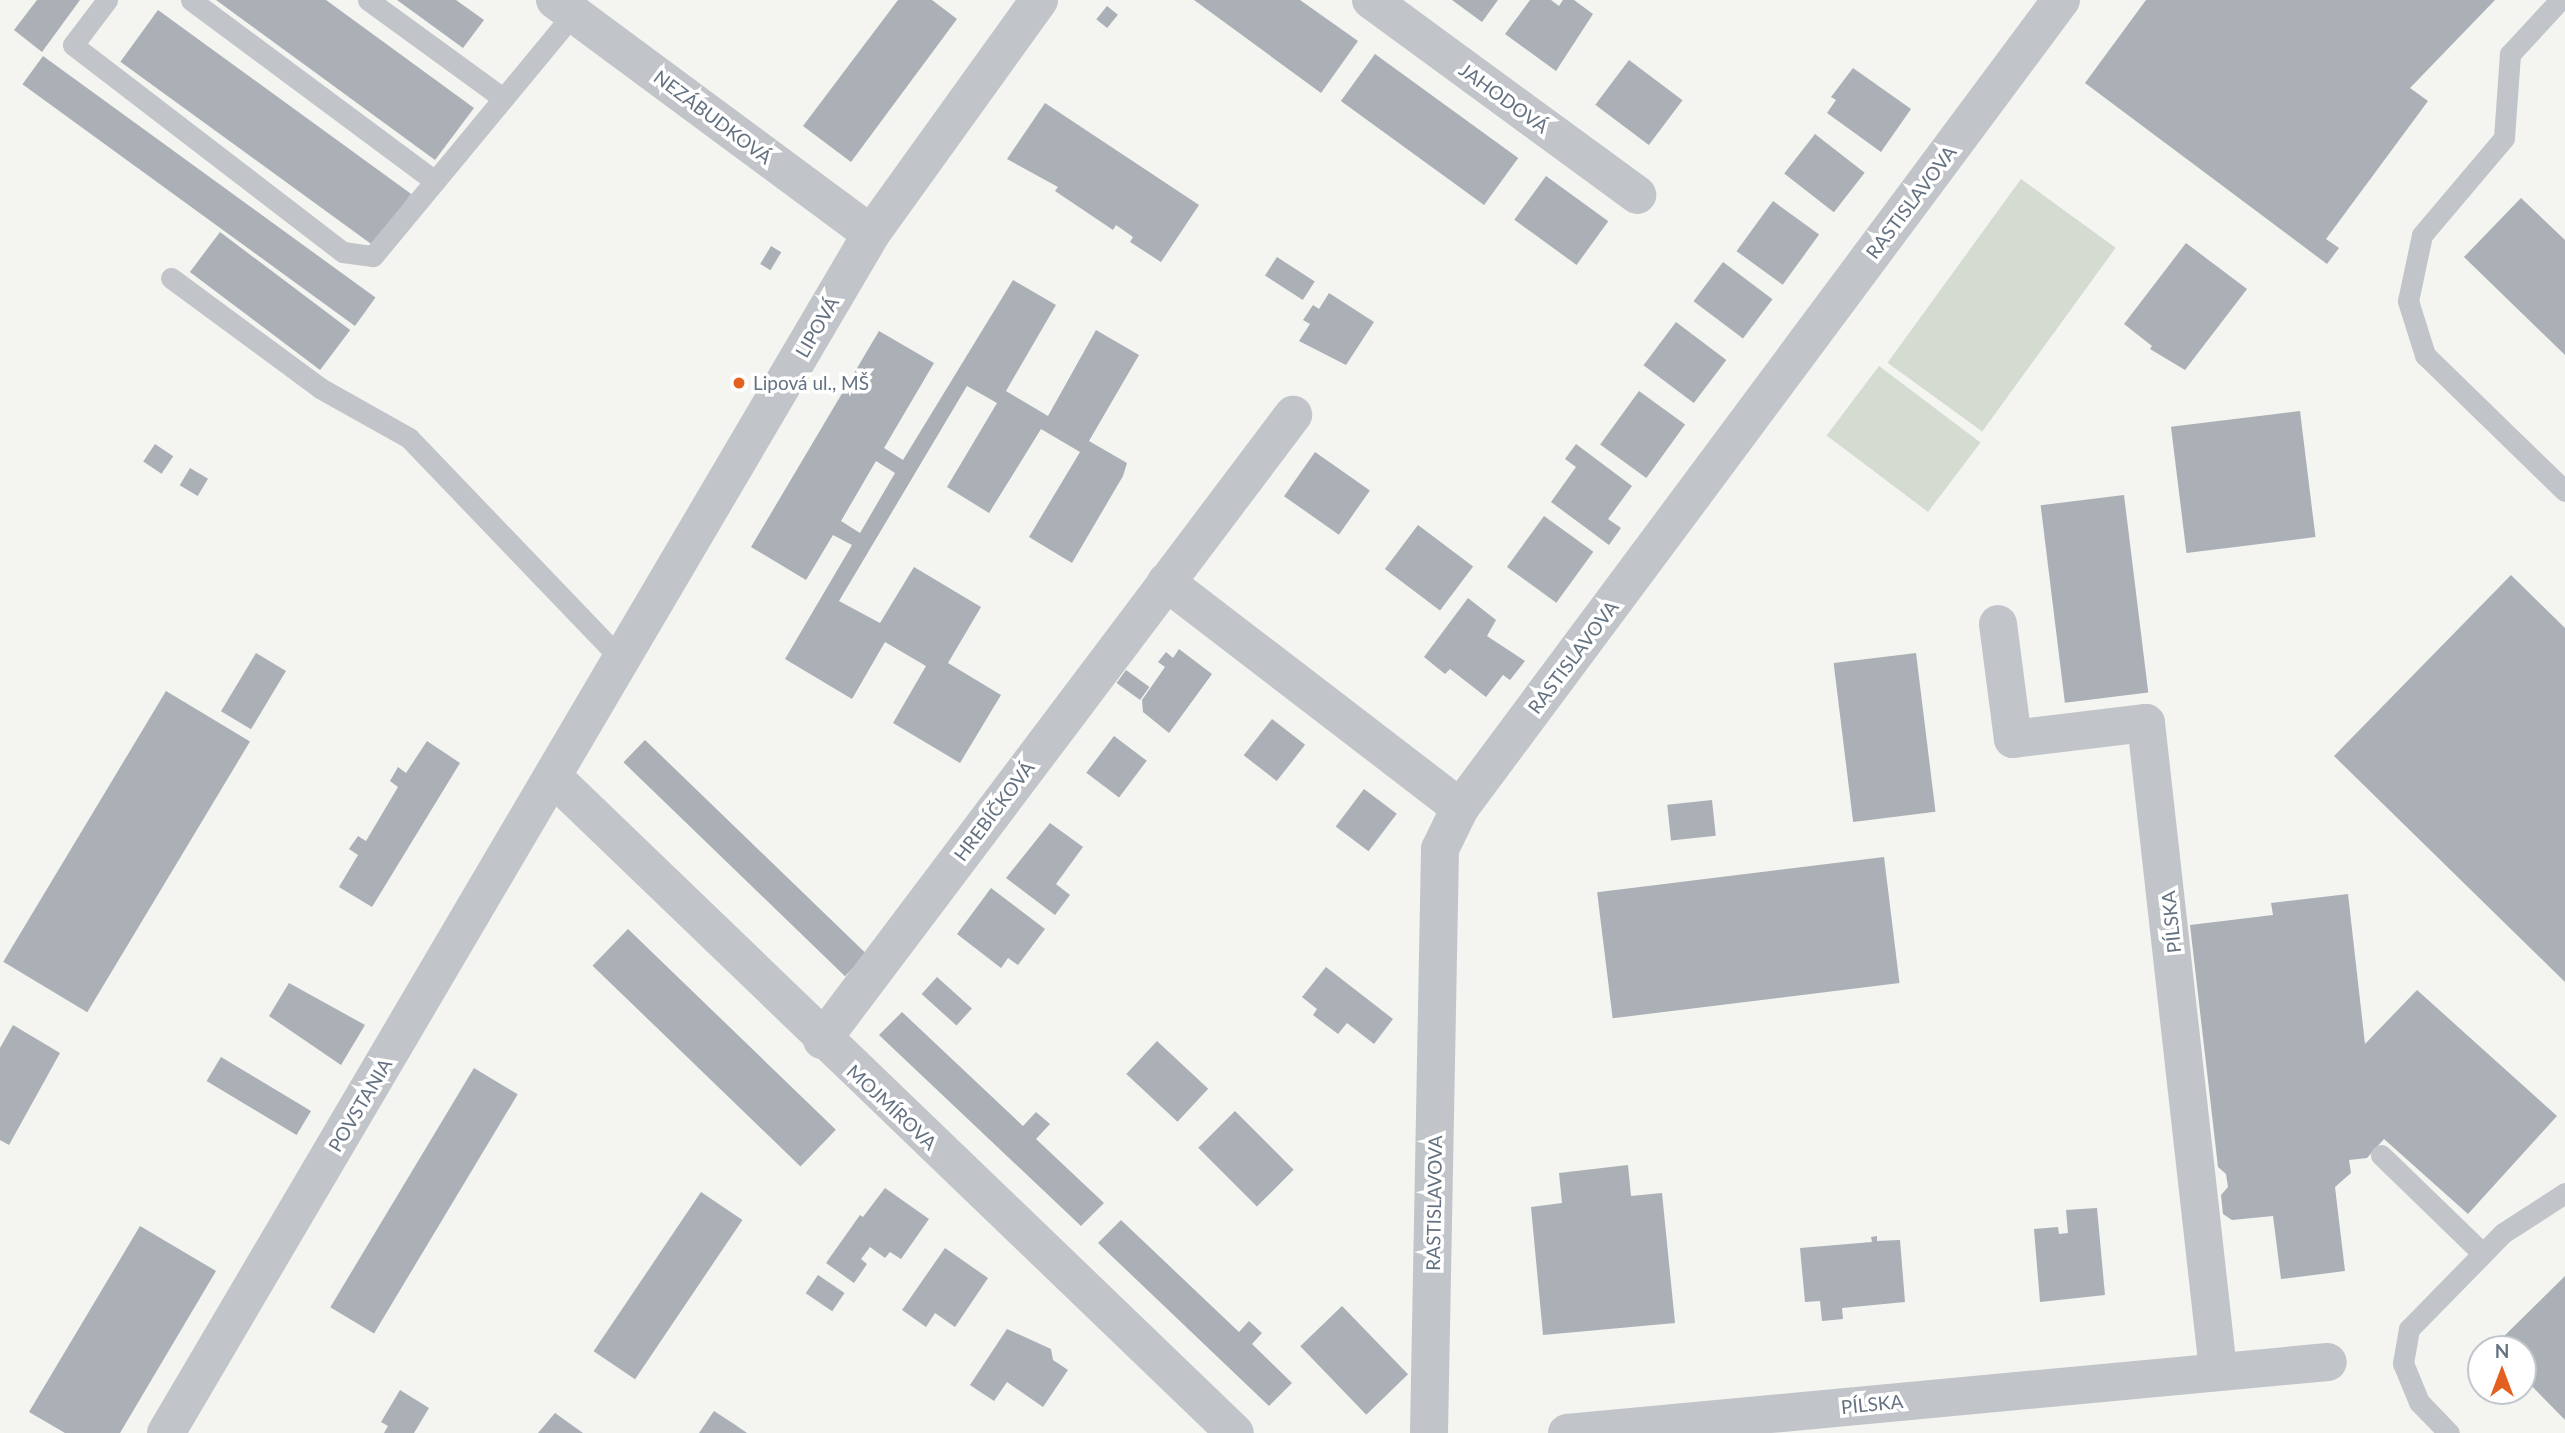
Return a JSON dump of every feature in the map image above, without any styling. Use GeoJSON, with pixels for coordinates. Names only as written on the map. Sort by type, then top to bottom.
{"type":"FeatureCollection","features":[{"type":"Feature","properties":{"kind":"street","name":"LIPOVÁ"},"geometry":{"type":"LineString","coordinates":[[553,777],[871,234],[1039,0]]}},
{"type":"Feature","properties":{"kind":"street","name":"JAHODOVÁ"},"geometry":{"type":"LineString","coordinates":[[1371,0],[1637,195]]}},
{"type":"Feature","properties":{"kind":"street","name":"RASTISLAVOVA"},"geometry":{"type":"LineString","coordinates":[[1429,1433],[1440,849],[1460,808],[2061,0]]}},
{"type":"Feature","properties":{"kind":"street","name":"NEZÁBUDKOVÁ"},"geometry":{"type":"LineString","coordinates":[[564,7],[871,234]]}},
{"type":"Feature","properties":{"kind":"street","name":"HREBÍČKOVÁ"},"geometry":{"type":"LineString","coordinates":[[822,1040],[1293,415]]}},
{"type":"Feature","properties":{"kind":"street"},"geometry":{"type":"LineString","coordinates":[[1166,582],[1460,808]]}},
{"type":"Feature","properties":{"kind":"street","name":"PÍLSKA"},"geometry":{"type":"LineString","coordinates":[[1998,624],[2013,739],[2146,723],[2218,1370]]}},
{"type":"Feature","properties":{"kind":"street","name":"MOJMÍROVA"},"geometry":{"type":"LineString","coordinates":[[553,777],[822,1040],[1235,1433]]}},
{"type":"Feature","properties":{"kind":"street","name":"POVSTANIA"},"geometry":{"type":"LineString","coordinates":[[166,1433],[553,777]]}},
{"type":"Feature","properties":{"kind":"street","name":"PÍLSKA"},"geometry":{"type":"LineString","coordinates":[[1567,1433],[2218,1370],[2328,1362]]}},
{"type":"Feature","properties":{"kind":"lane"},"geometry":{"type":"LineString","coordinates":[[107,0],[73,45],[343,253],[373,257],[503,98],[564,7]]}},
{"type":"Feature","properties":{"kind":"lane"},"geometry":{"type":"LineString","coordinates":[[191,0],[435,181]]}},
{"type":"Feature","properties":{"kind":"lane"},"geometry":{"type":"LineString","coordinates":[[368,0],[503,98]]}},
{"type":"Feature","properties":{"kind":"lane"},"geometry":{"type":"LineString","coordinates":[[2560,0],[2510,54],[2504,138],[2422,235],[2408,301],[2426,355],[2565,491]]}},
{"type":"Feature","properties":{"kind":"lane"},"geometry":{"type":"LineString","coordinates":[[171,278],[320,388],[409,438],[622,660]]}},
{"type":"Feature","properties":{"kind":"lane"},"geometry":{"type":"LineString","coordinates":[[2381,1155],[2482,1253]]}},
{"type":"Feature","properties":{"kind":"lane"},"geometry":{"type":"LineString","coordinates":[[2449,1433],[2419,1402],[2403,1363],[2409,1329],[2503,1233],[2565,1193]]}},
{"type":"Feature","properties":{"kind":"shaded area"},"geometry":{"type":"Polygon","coordinates":[[[2021,179],[2116,248],[1982,431],[1888,363],[2021,179]]]}},
{"type":"Feature","properties":{"kind":"shaded area"},"geometry":{"type":"Polygon","coordinates":[[[1879,366],[1980,442],[1928,512],[1827,435],[1879,366]]]}},
{"type":"Feature","properties":{"kind":"building"},"geometry":{"type":"Polygon","coordinates":[[[37,0],[80,0],[42,52],[14,30],[37,0]]]}},
{"type":"Feature","properties":{"kind":"building"},"geometry":{"type":"Polygon","coordinates":[[[216,0],[326,0],[474,108],[435,160],[216,0]]]}},
{"type":"Feature","properties":{"kind":"building"},"geometry":{"type":"Polygon","coordinates":[[[397,0],[456,0],[484,20],[463,48],[397,0]]]}},
{"type":"Feature","properties":{"kind":"building"},"geometry":{"type":"Polygon","coordinates":[[[898,0],[932,0],[957,19],[851,162],[803,126],[898,0]]]}},
{"type":"Feature","properties":{"kind":"building"},"geometry":{"type":"Polygon","coordinates":[[[1194,0],[1300,0],[1358,41],[1321,93],[1194,0]]]}},
{"type":"Feature","properties":{"kind":"building"},"geometry":{"type":"Polygon","coordinates":[[[1452,0],[1498,0],[1482,22],[1452,0]]]}},
{"type":"Feature","properties":{"kind":"building"},"geometry":{"type":"Polygon","coordinates":[[[1530,0],[1551,0],[1559,6],[1563,0],[1574,0],[1593,14],[1556,71],[1505,34],[1530,0]]]}},
{"type":"Feature","properties":{"kind":"building"},"geometry":{"type":"Polygon","coordinates":[[[2146,0],[2495,0],[2410,88],[2428,101],[2326,239],[2339,248],[2327,264],[2085,83],[2146,0]]]}},
{"type":"Feature","properties":{"kind":"building"},"geometry":{"type":"Polygon","coordinates":[[[1107,6],[1118,15],[1107,28],[1096,19],[1107,6]]]}},
{"type":"Feature","properties":{"kind":"building"},"geometry":{"type":"Polygon","coordinates":[[[158,10],[411,194],[374,246],[120,62],[158,10]]]}},
{"type":"Feature","properties":{"kind":"building"},"geometry":{"type":"Polygon","coordinates":[[[1375,54],[1518,158],[1484,205],[1341,101],[1375,54]]]}},
{"type":"Feature","properties":{"kind":"building"},"geometry":{"type":"Polygon","coordinates":[[[43,56],[376,298],[355,326],[22,84],[43,56]]]}},
{"type":"Feature","properties":{"kind":"building"},"geometry":{"type":"Polygon","coordinates":[[[1629,60],[1683,100],[1649,145],[1595,105],[1629,60]]]}},
{"type":"Feature","properties":{"kind":"building"},"geometry":{"type":"Polygon","coordinates":[[[1853,68],[1911,109],[1881,152],[1827,113],[1836,100],[1831,97],[1853,68]]]}},
{"type":"Feature","properties":{"kind":"building"},"geometry":{"type":"Polygon","coordinates":[[[1045,103],[1199,205],[1161,262],[1130,242],[1133,237],[1116,225],[1113,230],[1055,191],[1058,187],[1007,159],[1045,103]]]}},
{"type":"Feature","properties":{"kind":"building"},"geometry":{"type":"Polygon","coordinates":[[[1815,134],[1865,173],[1834,212],[1784,173],[1815,134]]]}},
{"type":"Feature","properties":{"kind":"building"},"geometry":{"type":"Polygon","coordinates":[[[1546,176],[1608,221],[1577,265],[1514,220],[1546,176]]]}},
{"type":"Feature","properties":{"kind":"building"},"geometry":{"type":"Polygon","coordinates":[[[2521,198],[2565,240],[2565,355],[2464,257],[2521,198]]]}},
{"type":"Feature","properties":{"kind":"building"},"geometry":{"type":"Polygon","coordinates":[[[1773,201],[1819,235],[1783,285],[1737,251],[1773,201]]]}},
{"type":"Feature","properties":{"kind":"building"},"geometry":{"type":"Polygon","coordinates":[[[220,232],[350,330],[320,370],[190,272],[220,232]]]}},
{"type":"Feature","properties":{"kind":"building"},"geometry":{"type":"Polygon","coordinates":[[[2186,243],[2247,289],[2185,370],[2150,349],[2152,346],[2124,324],[2186,243]]]}},
{"type":"Feature","properties":{"kind":"building"},"geometry":{"type":"Polygon","coordinates":[[[771,246],[781,252],[770,270],[760,264],[771,246]]]}},
{"type":"Feature","properties":{"kind":"building"},"geometry":{"type":"Polygon","coordinates":[[[1277,257],[1315,282],[1303,300],[1265,275],[1277,257]]]}},
{"type":"Feature","properties":{"kind":"building"},"geometry":{"type":"Polygon","coordinates":[[[1723,262],[1773,299],[1743,338],[1694,301],[1723,262]]]}},
{"type":"Feature","properties":{"kind":"building"},"geometry":{"type":"Polygon","coordinates":[[[1013,280],[1056,305],[1006,391],[1048,416],[1096,330],[1139,355],[1089,441],[1127,463],[1123,476],[1072,563],[1029,537],[1080,452],[1041,429],[989,513],[947,487],[997,403],[967,386],[839,601],[880,623],[914,567],[981,607],[948,663],[1001,695],[960,763],[893,723],[926,666],[885,642],[852,699],[785,659],[852,545],[833,535],[806,580],[751,547],[879,331],[934,363],[884,448],[903,460],[1013,280]],[[876,461],[841,521],[860,533],[895,473],[876,461]]]}},
{"type":"Feature","properties":{"kind":"building"},"geometry":{"type":"Polygon","coordinates":[[[1329,293],[1374,322],[1346,365],[1299,341],[1310,324],[1303,320],[1313,305],[1319,309],[1329,293]]]}},
{"type":"Feature","properties":{"kind":"building"},"geometry":{"type":"Polygon","coordinates":[[[1676,322],[1726,360],[1694,403],[1644,365],[1676,322]]]}},
{"type":"Feature","properties":{"kind":"building"},"geometry":{"type":"Polygon","coordinates":[[[1639,391],[1685,425],[1646,478],[1600,444],[1639,391]]]}},
{"type":"Feature","properties":{"kind":"building"},"geometry":{"type":"Polygon","coordinates":[[[2300,411],[2315,537],[2186,553],[2171,427],[2300,411]]]}},
{"type":"Feature","properties":{"kind":"building"},"geometry":{"type":"Polygon","coordinates":[[[155,444],[173,456],[161,474],[143,461],[155,444]]]}},
{"type":"Feature","properties":{"kind":"building"},"geometry":{"type":"Polygon","coordinates":[[[1576,444],[1632,486],[1608,519],[1621,528],[1609,545],[1551,502],[1576,467],[1565,459],[1576,444]]]}},
{"type":"Feature","properties":{"kind":"building"},"geometry":{"type":"Polygon","coordinates":[[[1315,452],[1370,490],[1339,535],[1284,496],[1315,452]]]}},
{"type":"Feature","properties":{"kind":"building"},"geometry":{"type":"Polygon","coordinates":[[[190,468],[208,479],[198,496],[180,485],[190,468]]]}},
{"type":"Feature","properties":{"kind":"building"},"geometry":{"type":"Polygon","coordinates":[[[2124,495],[2148,693],[2065,703],[2041,505],[2124,495]]]}},
{"type":"Feature","properties":{"kind":"building"},"geometry":{"type":"Polygon","coordinates":[[[1544,516],[1593,552],[1556,603],[1507,567],[1544,516]]]}},
{"type":"Feature","properties":{"kind":"building"},"geometry":{"type":"Polygon","coordinates":[[[1418,525],[1473,567],[1440,610],[1385,569],[1418,525]]]}},
{"type":"Feature","properties":{"kind":"building"},"geometry":{"type":"Polygon","coordinates":[[[2511,575],[2565,628],[2565,982],[2334,756],[2511,575]]]}},
{"type":"Feature","properties":{"kind":"building"},"geometry":{"type":"Polygon","coordinates":[[[1468,598],[1496,620],[1487,636],[1525,661],[1510,680],[1503,675],[1486,697],[1450,669],[1445,674],[1424,657],[1468,598]]]}},
{"type":"Feature","properties":{"kind":"building"},"geometry":{"type":"Polygon","coordinates":[[[1179,649],[1212,674],[1169,733],[1143,712],[1142,700],[1165,667],[1158,662],[1166,652],[1173,658],[1179,649]]]}},
{"type":"Feature","properties":{"kind":"building"},"geometry":{"type":"Polygon","coordinates":[[[256,653],[286,671],[251,729],[221,711],[256,653]]]}},
{"type":"Feature","properties":{"kind":"building"},"geometry":{"type":"Polygon","coordinates":[[[1916,653],[1935,812],[1853,822],[1834,663],[1916,653]]]}},
{"type":"Feature","properties":{"kind":"building"},"geometry":{"type":"Polygon","coordinates":[[[1126,670],[1149,687],[1140,700],[1117,683],[1126,670]]]}},
{"type":"Feature","properties":{"kind":"building"},"geometry":{"type":"Polygon","coordinates":[[[166,691],[250,741],[87,1012],[3,962],[166,691]]]}},
{"type":"Feature","properties":{"kind":"building"},"geometry":{"type":"Polygon","coordinates":[[[1272,719],[1305,745],[1277,781],[1244,755],[1272,719]]]}},
{"type":"Feature","properties":{"kind":"building"},"geometry":{"type":"Polygon","coordinates":[[[1114,736],[1147,761],[1119,797],[1086,773],[1114,736]]]}},
{"type":"Feature","properties":{"kind":"building"},"geometry":{"type":"Polygon","coordinates":[[[645,740],[867,954],[845,976],[623,762],[645,740]]]}},
{"type":"Feature","properties":{"kind":"building"},"geometry":{"type":"Polygon","coordinates":[[[427,741],[460,763],[372,907],[339,887],[358,855],[349,849],[358,836],[366,841],[398,787],[390,781],[398,767],[406,773],[427,741]]]}},
{"type":"Feature","properties":{"kind":"building"},"geometry":{"type":"Polygon","coordinates":[[[1364,789],[1397,814],[1368,851],[1336,827],[1364,789]]]}},
{"type":"Feature","properties":{"kind":"building"},"geometry":{"type":"Polygon","coordinates":[[[1712,800],[1716,836],[1671,841],[1667,805],[1712,800]]]}},
{"type":"Feature","properties":{"kind":"building"},"geometry":{"type":"Polygon","coordinates":[[[1050,823],[1083,847],[1056,884],[1070,895],[1055,915],[1006,878],[1050,823]]]}},
{"type":"Feature","properties":{"kind":"building"},"geometry":{"type":"Polygon","coordinates":[[[1884,857],[1899,983],[1613,1018],[1597,892],[1884,857]]]}},
{"type":"Feature","properties":{"kind":"building"},"geometry":{"type":"Polygon","coordinates":[[[991,888],[1045,929],[1018,965],[1008,958],[1001,968],[957,934],[991,888]]]}},
{"type":"Feature","properties":{"kind":"building"},"geometry":{"type":"Polygon","coordinates":[[[2348,894],[2365,1044],[2417,990],[2557,1116],[2468,1214],[2384,1139],[2367,1158],[2349,1160],[2351,1173],[2335,1187],[2345,1271],[2281,1279],[2273,1216],[2232,1220],[2223,1214],[2221,1195],[2228,1187],[2226,1174],[2218,1167],[2190,925],[2273,915],[2271,903],[2348,894]]]}},
{"type":"Feature","properties":{"kind":"building"},"geometry":{"type":"Polygon","coordinates":[[[628,929],[836,1130],[800,1166],[593,966],[628,929]]]}},
{"type":"Feature","properties":{"kind":"building"},"geometry":{"type":"Polygon","coordinates":[[[1326,967],[1393,1019],[1374,1044],[1347,1023],[1338,1034],[1313,1015],[1317,1009],[1302,997],[1326,967]]]}},
{"type":"Feature","properties":{"kind":"building"},"geometry":{"type":"Polygon","coordinates":[[[937,977],[972,1008],[957,1026],[922,994],[937,977]]]}},
{"type":"Feature","properties":{"kind":"building"},"geometry":{"type":"Polygon","coordinates":[[[289,983],[365,1025],[341,1065],[269,1016],[289,983]]]}},
{"type":"Feature","properties":{"kind":"building"},"geometry":{"type":"Polygon","coordinates":[[[902,1012],[1023,1126],[1036,1112],[1050,1124],[1036,1139],[1104,1203],[1081,1226],[879,1035],[902,1012]]]}},
{"type":"Feature","properties":{"kind":"building"},"geometry":{"type":"Polygon","coordinates":[[[13,1025],[60,1053],[9,1145],[0,1140],[0,1048],[13,1025]]]}},
{"type":"Feature","properties":{"kind":"building"},"geometry":{"type":"Polygon","coordinates":[[[1157,1041],[1208,1089],[1178,1122],[1126,1074],[1157,1041]]]}},
{"type":"Feature","properties":{"kind":"building"},"geometry":{"type":"Polygon","coordinates":[[[221,1057],[311,1111],[297,1135],[207,1081],[221,1057]]]}},
{"type":"Feature","properties":{"kind":"building"},"geometry":{"type":"Polygon","coordinates":[[[474,1068],[518,1094],[374,1333],[330,1307],[474,1068]]]}},
{"type":"Feature","properties":{"kind":"building"},"geometry":{"type":"Polygon","coordinates":[[[1235,1111],[1294,1170],[1257,1206],[1198,1148],[1235,1111]]]}},
{"type":"Feature","properties":{"kind":"building"},"geometry":{"type":"Polygon","coordinates":[[[1628,1165],[1631,1196],[1662,1193],[1675,1323],[1543,1335],[1531,1207],[1562,1203],[1559,1173],[1628,1165]]]}},
{"type":"Feature","properties":{"kind":"building"},"geometry":{"type":"Polygon","coordinates":[[[885,1188],[929,1219],[901,1259],[890,1252],[885,1258],[870,1247],[861,1259],[867,1264],[854,1283],[826,1263],[860,1215],[863,1217],[885,1188]]]}},
{"type":"Feature","properties":{"kind":"building"},"geometry":{"type":"Polygon","coordinates":[[[701,1192],[742,1220],[635,1379],[594,1351],[701,1192]]]}},
{"type":"Feature","properties":{"kind":"building"},"geometry":{"type":"Polygon","coordinates":[[[2097,1208],[2105,1295],[2040,1302],[2034,1229],[2058,1227],[2059,1234],[2068,1233],[2066,1210],[2097,1208]]]}},
{"type":"Feature","properties":{"kind":"building"},"geometry":{"type":"Polygon","coordinates":[[[1121,1220],[1239,1332],[1249,1321],[1262,1333],[1252,1344],[1292,1383],[1269,1406],[1098,1243],[1121,1220]]]}},
{"type":"Feature","properties":{"kind":"building"},"geometry":{"type":"Polygon","coordinates":[[[140,1226],[216,1271],[120,1433],[65,1433],[29,1412],[140,1226]]]}},
{"type":"Feature","properties":{"kind":"building"},"geometry":{"type":"Polygon","coordinates":[[[1877,1236],[1877,1241],[1900,1240],[1905,1302],[1842,1308],[1843,1319],[1822,1321],[1820,1301],[1805,1302],[1800,1248],[1872,1242],[1871,1237],[1877,1236]]]}},
{"type":"Feature","properties":{"kind":"building"},"geometry":{"type":"Polygon","coordinates":[[[945,1248],[988,1278],[955,1327],[935,1313],[926,1327],[902,1310],[945,1248]]]}},
{"type":"Feature","properties":{"kind":"building"},"geometry":{"type":"Polygon","coordinates":[[[818,1275],[845,1293],[832,1311],[806,1293],[818,1275]]]}},
{"type":"Feature","properties":{"kind":"building"},"geometry":{"type":"Polygon","coordinates":[[[2565,1276],[2565,1420],[2537,1391],[2537,1335],[2505,1335],[2565,1276]]]}},
{"type":"Feature","properties":{"kind":"building"},"geometry":{"type":"Polygon","coordinates":[[[1342,1306],[1408,1374],[1366,1415],[1300,1346],[1342,1306]]]}},
{"type":"Feature","properties":{"kind":"building"},"geometry":{"type":"Polygon","coordinates":[[[1007,1329],[1051,1349],[1053,1360],[1068,1370],[1043,1407],[1007,1382],[994,1401],[970,1385],[1007,1329]]]}},
{"type":"Feature","properties":{"kind":"building"},"geometry":{"type":"Polygon","coordinates":[[[400,1390],[429,1408],[414,1433],[384,1433],[388,1426],[381,1422],[400,1390]]]}},
{"type":"Feature","properties":{"kind":"building"},"geometry":{"type":"Polygon","coordinates":[[[714,1411],[734,1424],[747,1433],[699,1433],[714,1411]]]}},
{"type":"Feature","properties":{"kind":"building"},"geometry":{"type":"Polygon","coordinates":[[[555,1413],[583,1433],[538,1433],[555,1413]]]}},
{"type":"Feature","properties":{"kind":"place","name":"Lipová ul., MŠ"},"geometry":{"type":"Point","coordinates":[739,383]}}]}
